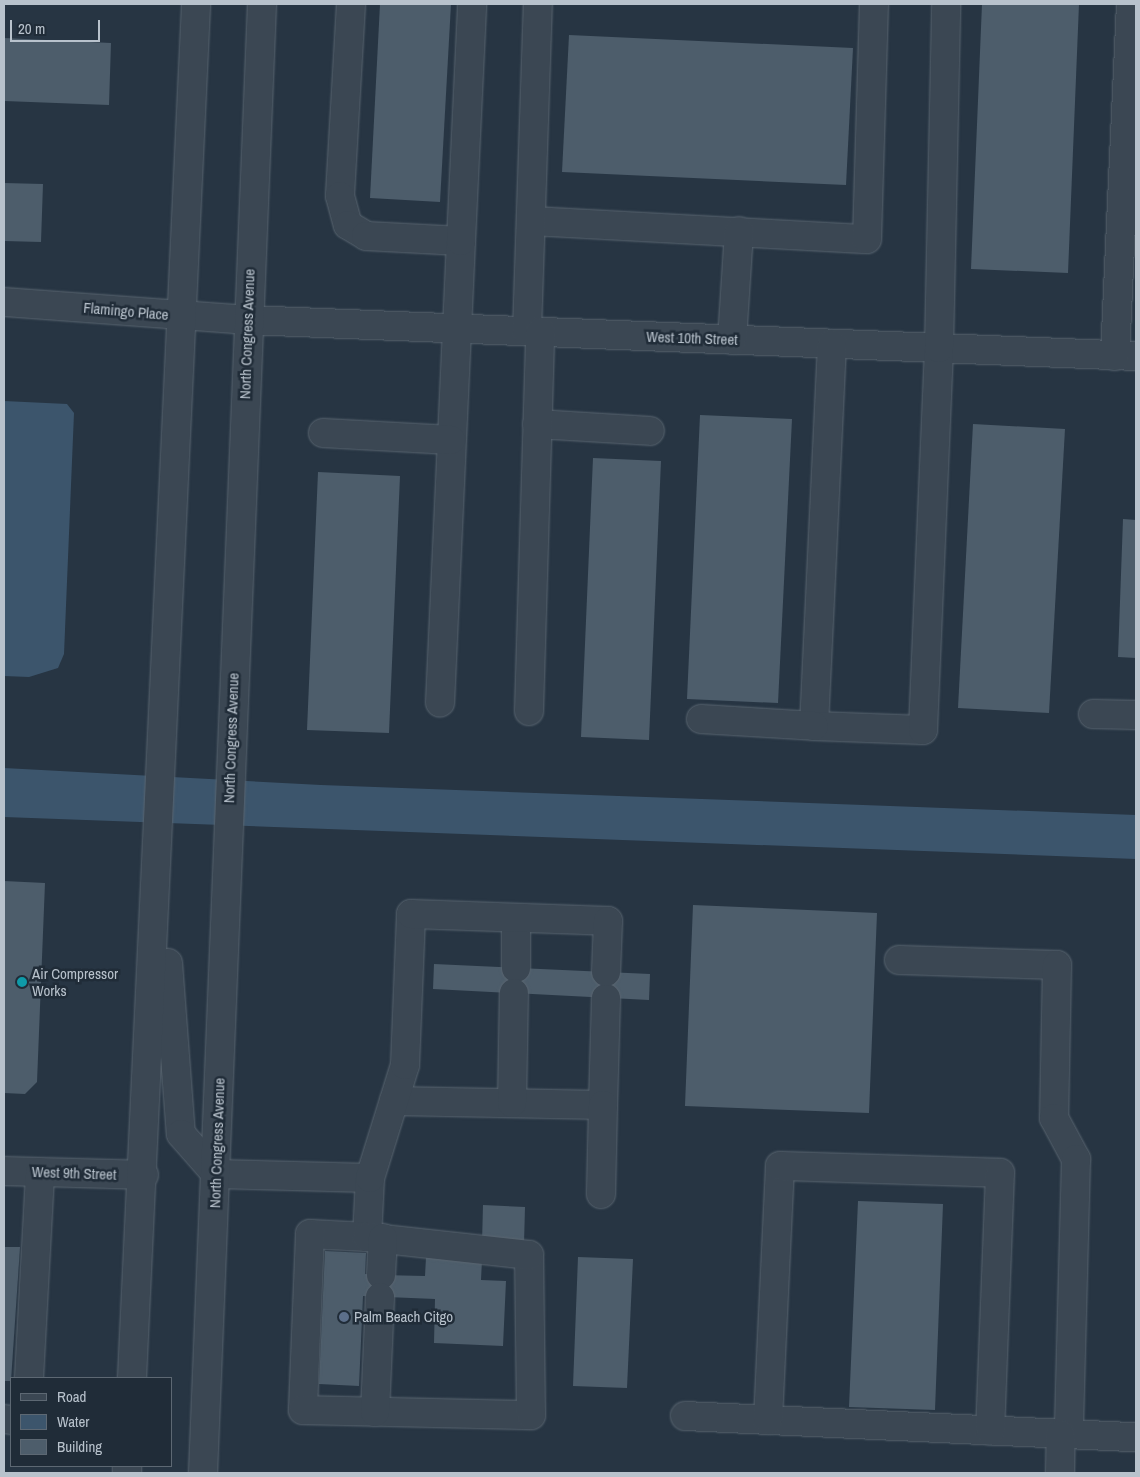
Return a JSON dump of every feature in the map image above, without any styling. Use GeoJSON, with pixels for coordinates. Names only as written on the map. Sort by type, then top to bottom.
{"type":"FeatureCollection","features":[{"type":"Feature","properties":{"kind":"street"},"geometry":{"type":"LineString","coordinates":[[132,1377],[144,1175],[196,4]]}},
{"type":"Feature","properties":{"kind":"street","name":"North Congress Avenue"},"geometry":{"type":"LineString","coordinates":[[203,1473],[262,4]]}},
{"type":"Feature","properties":{"kind":"street"},"geometry":{"type":"LineString","coordinates":[[351,4],[340,196],[348,225],[366,236],[461,241]]}},
{"type":"Feature","properties":{"kind":"street"},"geometry":{"type":"LineString","coordinates":[[440,703],[451,440],[459,328],[472,4]]}},
{"type":"Feature","properties":{"kind":"street"},"geometry":{"type":"LineString","coordinates":[[528,711],[537,424],[533,332],[532,221],[538,4]]}},
{"type":"Feature","properties":{"kind":"street"},"geometry":{"type":"LineString","coordinates":[[532,221],[739,231],[867,240],[874,4]]}},
{"type":"Feature","properties":{"kind":"street"},"geometry":{"type":"LineString","coordinates":[[701,719],[922,730],[939,348],[946,4]]}},
{"type":"Feature","properties":{"kind":"street"},"geometry":{"type":"LineString","coordinates":[[1126,356],[1131,4]]}},
{"type":"Feature","properties":{"kind":"street"},"geometry":{"type":"LineString","coordinates":[[732,340],[739,231]]}},
{"type":"Feature","properties":{"kind":"street","name":"Flamingo Place"},"geometry":{"type":"LineString","coordinates":[[4,302],[248,320]]}},
{"type":"Feature","properties":{"kind":"street","name":"West 10th Street"},"geometry":{"type":"LineString","coordinates":[[248,320],[1126,356]]}},
{"type":"Feature","properties":{"kind":"street"},"geometry":{"type":"LineString","coordinates":[[814,726],[832,344]]}},
{"type":"Feature","properties":{"kind":"street"},"geometry":{"type":"LineString","coordinates":[[537,424],[650,431]]}},
{"type":"Feature","properties":{"kind":"street"},"geometry":{"type":"LineString","coordinates":[[323,433],[451,440]]}},
{"type":"Feature","properties":{"kind":"street"},"geometry":{"type":"LineString","coordinates":[[1094,714],[1136,715]]}},
{"type":"Feature","properties":{"kind":"street"},"geometry":{"type":"LineString","coordinates":[[159,836],[181,1134],[216,1174],[370,1178]]}},
{"type":"Feature","properties":{"kind":"street"},"geometry":{"type":"LineString","coordinates":[[375,1412],[380,1286],[370,1178],[405,1065],[410,914],[608,921],[601,1194]]}},
{"type":"Feature","properties":{"kind":"street"},"geometry":{"type":"LineString","coordinates":[[512,1104],[516,918]]}},
{"type":"Feature","properties":{"kind":"street"},"geometry":{"type":"LineString","coordinates":[[899,960],[1057,965],[1054,1118],[1076,1159],[1065,1434],[1060,1473]]}},
{"type":"Feature","properties":{"kind":"street"},"geometry":{"type":"LineString","coordinates":[[394,1100],[603,1106]]}},
{"type":"Feature","properties":{"kind":"street"},"geometry":{"type":"LineString","coordinates":[[768,1420],[780,1166],[1000,1173],[990,1431]]}},
{"type":"Feature","properties":{"kind":"street","name":"West 9th Street"},"geometry":{"type":"LineString","coordinates":[[4,1171],[144,1175]]}},
{"type":"Feature","properties":{"kind":"street"},"geometry":{"type":"LineString","coordinates":[[29,1377],[40,1172]]}},
{"type":"Feature","properties":{"kind":"street"},"geometry":{"type":"LineString","coordinates":[[310,1234],[375,1237],[528,1255],[531,1415],[303,1410],[310,1234]]}},
{"type":"Feature","properties":{"kind":"street"},"geometry":{"type":"LineString","coordinates":[[685,1416],[1136,1437]]}},
{"type":"Feature","properties":{"kind":"water"},"geometry":{"type":"Polygon","coordinates":[[[4,401],[67,404],[74,413],[64,654],[58,668],[29,677],[4,676],[4,401]]]}},
{"type":"Feature","properties":{"kind":"water"},"geometry":{"type":"Polygon","coordinates":[[[4,768],[321,785],[1136,815],[1136,859],[4,817],[4,768]]]}},
{"type":"Feature","properties":{"kind":"building"},"geometry":{"type":"Polygon","coordinates":[[[380,4],[451,4],[440,202],[370,198],[380,4]]]}},
{"type":"Feature","properties":{"kind":"building"},"geometry":{"type":"Polygon","coordinates":[[[982,4],[1079,4],[1068,273],[971,269],[982,4]]]}},
{"type":"Feature","properties":{"kind":"building"},"geometry":{"type":"Polygon","coordinates":[[[569,35],[853,48],[846,185],[562,172],[569,35]]]}},
{"type":"Feature","properties":{"kind":"building"},"geometry":{"type":"Polygon","coordinates":[[[4,38],[111,43],[109,105],[4,101],[4,38]]]}},
{"type":"Feature","properties":{"kind":"building"},"geometry":{"type":"Polygon","coordinates":[[[4,183],[43,184],[41,242],[4,241],[4,183]]]}},
{"type":"Feature","properties":{"kind":"building"},"geometry":{"type":"Polygon","coordinates":[[[700,415],[792,419],[778,703],[687,699],[700,415]]]}},
{"type":"Feature","properties":{"kind":"building"},"geometry":{"type":"Polygon","coordinates":[[[973,424],[1065,429],[1049,713],[958,708],[973,424]]]}},
{"type":"Feature","properties":{"kind":"building"},"geometry":{"type":"Polygon","coordinates":[[[593,458],[661,461],[649,740],[581,737],[593,458]]]}},
{"type":"Feature","properties":{"kind":"building"},"geometry":{"type":"Polygon","coordinates":[[[318,472],[400,476],[389,733],[307,730],[318,472]]]}},
{"type":"Feature","properties":{"kind":"building"},"geometry":{"type":"Polygon","coordinates":[[[1123,519],[1136,520],[1136,658],[1118,657],[1123,519]]]}},
{"type":"Feature","properties":{"kind":"building","name":"Air Compressor Works"},"geometry":{"type":"Polygon","coordinates":[[[4,881],[45,883],[37,1082],[25,1094],[4,1093],[4,881]]]}},
{"type":"Feature","properties":{"kind":"building"},"geometry":{"type":"Polygon","coordinates":[[[693,905],[877,913],[869,1113],[685,1106],[693,905]]]}},
{"type":"Feature","properties":{"kind":"building"},"geometry":{"type":"Polygon","coordinates":[[[434,964],[650,974],[649,1000],[433,989],[434,964]]]}},
{"type":"Feature","properties":{"kind":"building"},"geometry":{"type":"Polygon","coordinates":[[[858,1201],[943,1204],[935,1410],[849,1407],[858,1201]]]}},
{"type":"Feature","properties":{"kind":"building"},"geometry":{"type":"Polygon","coordinates":[[[483,1205],[525,1207],[524,1244],[482,1243],[483,1205]]]}},
{"type":"Feature","properties":{"kind":"building"},"geometry":{"type":"Polygon","coordinates":[[[4,1247],[20,1247],[11,1377],[10,1381],[4,1381],[4,1247]]]}},
{"type":"Feature","properties":{"kind":"building"},"geometry":{"type":"Polygon","coordinates":[[[325,1251],[366,1253],[365,1274],[381,1275],[425,1276],[426,1257],[482,1260],[481,1280],[506,1281],[503,1346],[434,1343],[435,1299],[363,1296],[359,1386],[319,1384],[325,1251]]]}},
{"type":"Feature","properties":{"kind":"building"},"geometry":{"type":"Polygon","coordinates":[[[578,1257],[633,1259],[627,1388],[573,1386],[578,1257]]]}},
{"type":"Feature","properties":{"kind":"place","name":"Air Compressor Works"},"geometry":{"type":"Point","coordinates":[22,982]}},
{"type":"Feature","properties":{"kind":"place","name":"Palm Beach Citgo"},"geometry":{"type":"Point","coordinates":[344,1317]}}]}
